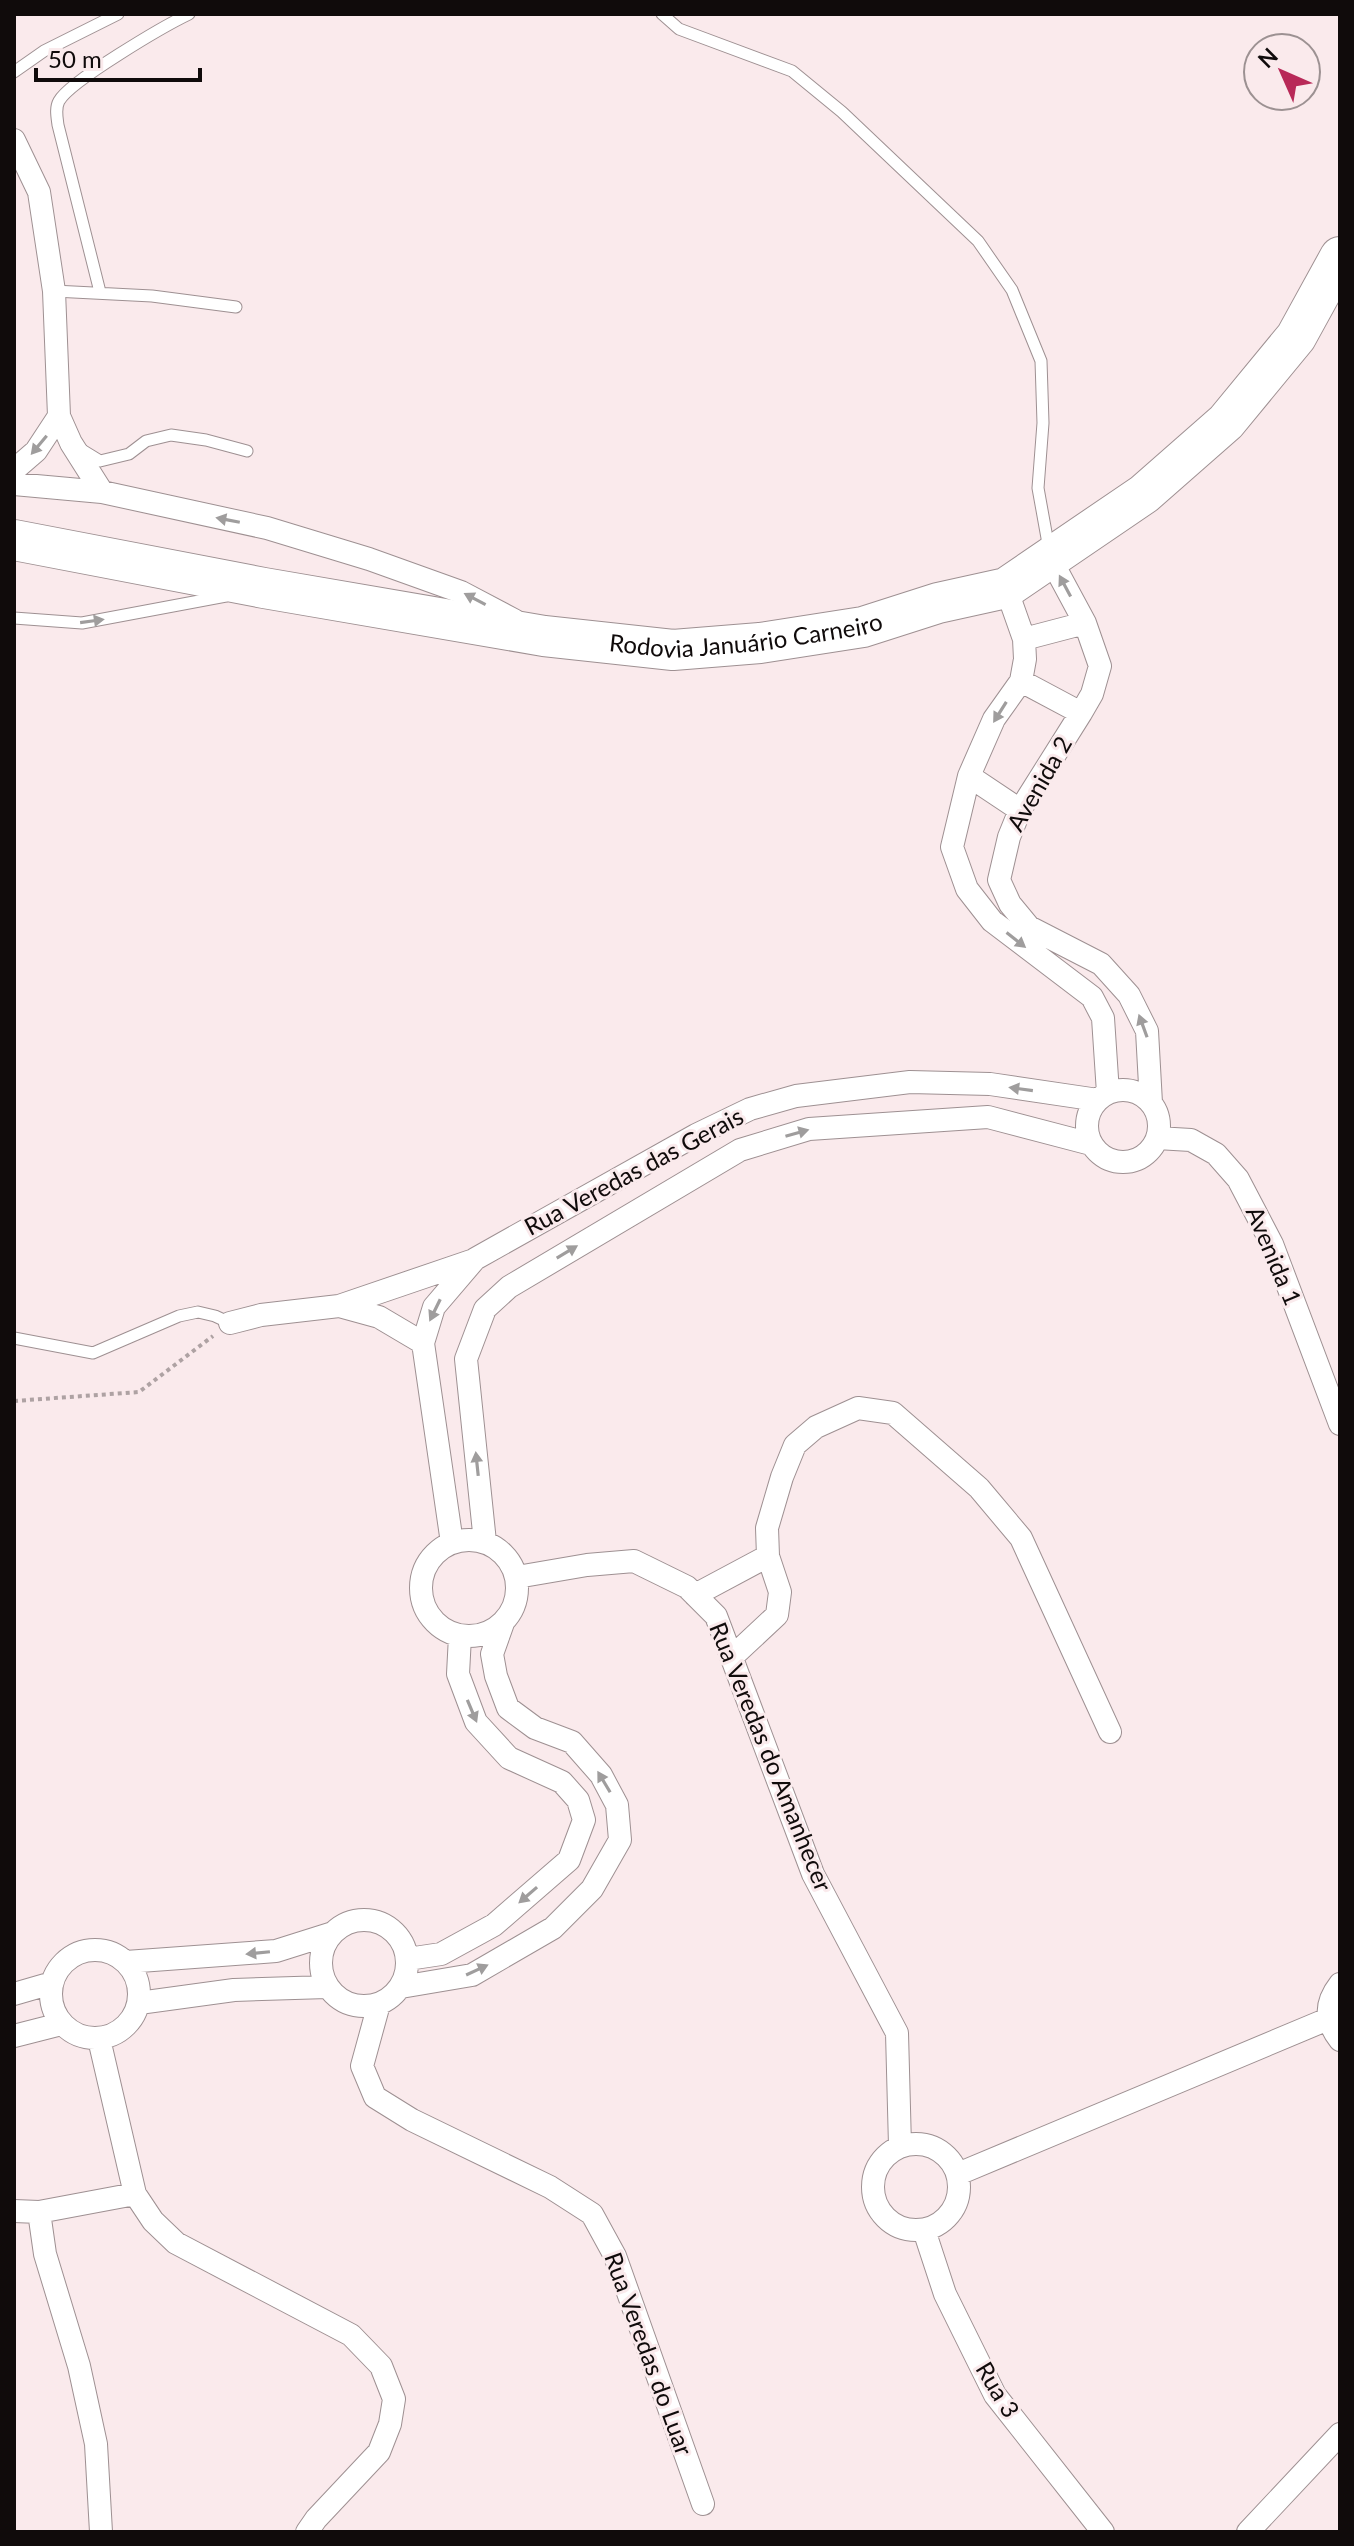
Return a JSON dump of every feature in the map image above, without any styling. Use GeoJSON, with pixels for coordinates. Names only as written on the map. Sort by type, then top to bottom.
{"type":"FeatureCollection","features":[{"type":"Feature","properties":{"kind":"highway","name":"Rodovia Januário Carneiro"},"geometry":{"type":"LineString","coordinates":[[14,540],[264,588],[544,636],[673,650],[760,643],[863,627],[938,603],[1006,588],[1144,494],[1226,422],[1296,337],[1340,257]]}},
{"type":"Feature","properties":{"kind":"street"},"geometry":{"type":"LineString","coordinates":[[14,140],[39,192],[54,291],[59,416],[71,443],[102,492]]}},
{"type":"Feature","properties":{"kind":"street"},"geometry":{"type":"LineString","coordinates":[[14,470],[36,451],[59,416]]}},
{"type":"Feature","properties":{"kind":"street"},"geometry":{"type":"LineString","coordinates":[[14,484],[102,492],[267,528],[369,559],[461,592],[544,636]]}},
{"type":"Feature","properties":{"kind":"street","name":"Avenida 2"},"geometry":{"type":"LineString","coordinates":[[1050,558],[1085,623],[1100,666],[1092,694],[1020,810],[1009,837],[999,880],[1010,904],[1029,927],[1101,964],[1129,995],[1147,1031],[1151,1103]]}},
{"type":"Feature","properties":{"kind":"street"},"geometry":{"type":"LineString","coordinates":[[1006,588],[1024,639],[1025,659],[1021,681],[994,719],[969,776],[952,847],[967,889],[992,921],[1092,997],[1103,1018],[1103,1097],[1087,1121],[1087,1132],[1091,1144],[1107,1159],[1119,1163],[1142,1157],[1157,1138],[1160,1126],[1151,1103],[1142,1095],[1130,1091],[1103,1097]]}},
{"type":"Feature","properties":{"kind":"street"},"geometry":{"type":"LineString","coordinates":[[1024,639],[1085,623]]}},
{"type":"Feature","properties":{"kind":"street"},"geometry":{"type":"LineString","coordinates":[[1021,681],[1081,713]]}},
{"type":"Feature","properties":{"kind":"street"},"geometry":{"type":"LineString","coordinates":[[969,776],[1020,810]]}},
{"type":"Feature","properties":{"kind":"street","name":"Rua Veredas das Gerais"},"geometry":{"type":"LineString","coordinates":[[452,1543],[423,1343],[434,1307],[475,1259],[696,1135],[750,1109],[796,1096],[910,1082],[990,1084],[1103,1097]]}},
{"type":"Feature","properties":{"kind":"street","name":"Rua Veredas das Gerais"},"geometry":{"type":"LineString","coordinates":[[485,1542],[466,1359],[485,1309],[509,1287],[740,1150],[809,1129],[988,1117],[1091,1144]]}},
{"type":"Feature","properties":{"kind":"street","name":"Avenida 1"},"geometry":{"type":"LineString","coordinates":[[1157,1138],[1191,1140],[1216,1154],[1238,1179],[1272,1244],[1340,1424]]}},
{"type":"Feature","properties":{"kind":"street"},"geometry":{"type":"LineString","coordinates":[[230,1323],[261,1315],[339,1306],[475,1259]]}},
{"type":"Feature","properties":{"kind":"street"},"geometry":{"type":"LineString","coordinates":[[339,1306],[379,1317],[423,1343]]}},
{"type":"Feature","properties":{"kind":"street"},"geometry":{"type":"LineString","coordinates":[[732,1657],[777,1615],[780,1592],[768,1556],[767,1528],[795,1445],[816,1427],[858,1408],[893,1413],[979,1488],[1021,1538],[1110,1732]]}},
{"type":"Feature","properties":{"kind":"street"},"geometry":{"type":"LineString","coordinates":[[401,1987],[472,1975],[553,1928],[592,1889],[620,1840],[617,1805],[601,1775],[572,1742],[535,1728],[508,1708],[496,1676],[492,1654],[518,1594],[517,1577],[510,1562],[499,1550],[485,1542],[468,1539],[438,1551],[427,1564],[421,1594],[425,1608],[434,1621],[460,1636],[475,1636],[503,1623]]}},
{"type":"Feature","properties":{"kind":"street"},"geometry":{"type":"LineString","coordinates":[[695,1595],[768,1556]]}},
{"type":"Feature","properties":{"kind":"street","name":"Rua Veredas do Amanhecer"},"geometry":{"type":"LineString","coordinates":[[517,1577],[587,1565],[634,1561],[687,1587],[716,1616],[813,1874],[897,2033],[900,2146]]}},
{"type":"Feature","properties":{"kind":"street"},"geometry":{"type":"LineString","coordinates":[[408,1959],[441,1954],[494,1925],[569,1860],[584,1820],[578,1800],[562,1782],[509,1758],[476,1722],[458,1674],[460,1636]]}},
{"type":"Feature","properties":{"kind":"street"},"geometry":{"type":"LineString","coordinates":[[126,1962],[276,1951],[333,1933],[358,1920],[372,1920],[396,1934],[404,1945],[408,1959],[407,1973],[392,1997],[364,2007],[350,2005],[337,1998],[327,1987],[321,1959],[333,1933]]}},
{"type":"Feature","properties":{"kind":"street"},"geometry":{"type":"LineString","coordinates":[[98,1949],[113,1953],[126,1962],[135,1974],[139,2003],[125,2027],[99,2039],[72,2033],[61,2024],[50,1998],[58,1969],[69,1958],[83,1951],[98,1949]]}},
{"type":"Feature","properties":{"kind":"street"},"geometry":{"type":"LineString","coordinates":[[14,1994],[52,1983]]}},
{"type":"Feature","properties":{"kind":"street"},"geometry":{"type":"LineString","coordinates":[[1340,1984],[1328,2006],[1328,2019],[1340,2040]]}},
{"type":"Feature","properties":{"kind":"street"},"geometry":{"type":"LineString","coordinates":[[139,2003],[234,1990],[327,1987]]}},
{"type":"Feature","properties":{"kind":"street","name":"Rua Veredas do Luar"},"geometry":{"type":"LineString","coordinates":[[379,2004],[362,2066],[375,2097],[412,2120],[550,2187],[592,2214],[615,2256],[703,2504]]}},
{"type":"Feature","properties":{"kind":"street"},"geometry":{"type":"LineString","coordinates":[[958,2174],[1328,2019]]}},
{"type":"Feature","properties":{"kind":"street"},"geometry":{"type":"LineString","coordinates":[[14,2036],[61,2024]]}},
{"type":"Feature","properties":{"kind":"street"},"geometry":{"type":"LineString","coordinates":[[99,2039],[135,2194],[153,2221],[176,2243],[351,2335],[381,2366],[394,2399],[390,2424],[379,2452],[307,2532]]}},
{"type":"Feature","properties":{"kind":"street"},"geometry":{"type":"LineString","coordinates":[[915,2143],[942,2151],[952,2161],[958,2174],[956,2203],[938,2224],[924,2230],[896,2226],[884,2217],[872,2191],[873,2177],[888,2153],[915,2143]]}},
{"type":"Feature","properties":{"kind":"street"},"geometry":{"type":"LineString","coordinates":[[14,2211],[39,2212],[135,2194]]}},
{"type":"Feature","properties":{"kind":"street"},"geometry":{"type":"LineString","coordinates":[[39,2212],[45,2254],[79,2366],[96,2444],[101,2532]]}},
{"type":"Feature","properties":{"kind":"street","name":"Rua 3"},"geometry":{"type":"LineString","coordinates":[[924,2230],[945,2294],[995,2395],[1103,2532]]}},
{"type":"Feature","properties":{"kind":"street"},"geometry":{"type":"LineString","coordinates":[[1248,2532],[1340,2434]]}},
{"type":"Feature","properties":{"kind":"lane"},"geometry":{"type":"LineString","coordinates":[[14,72],[44,51],[118,14]]}},
{"type":"Feature","properties":{"kind":"lane"},"geometry":{"type":"LineString","coordinates":[[100,292],[58,125],[56,105],[64,93],[81,81],[189,14]]}},
{"type":"Feature","properties":{"kind":"lane"},"geometry":{"type":"LineString","coordinates":[[662,14],[679,29],[792,71],[842,112],[987,253],[1012,290],[1041,361],[1043,423],[1038,488],[1050,558]]}},
{"type":"Feature","properties":{"kind":"lane"},"geometry":{"type":"LineString","coordinates":[[54,291],[195,300],[236,307]]}},
{"type":"Feature","properties":{"kind":"lane"},"geometry":{"type":"LineString","coordinates":[[71,443],[100,461],[129,454],[146,441],[171,435],[247,451]]}},
{"type":"Feature","properties":{"kind":"lane"},"geometry":{"type":"LineString","coordinates":[[14,618],[82,623],[264,588]]}},
{"type":"Feature","properties":{"kind":"lane"},"geometry":{"type":"LineString","coordinates":[[14,1338],[93,1353],[179,1316],[198,1312],[230,1323]]}},
{"type":"Feature","properties":{"kind":"path"},"geometry":{"type":"LineString","coordinates":[[14,1401],[139,1392],[230,1323]]}}]}
